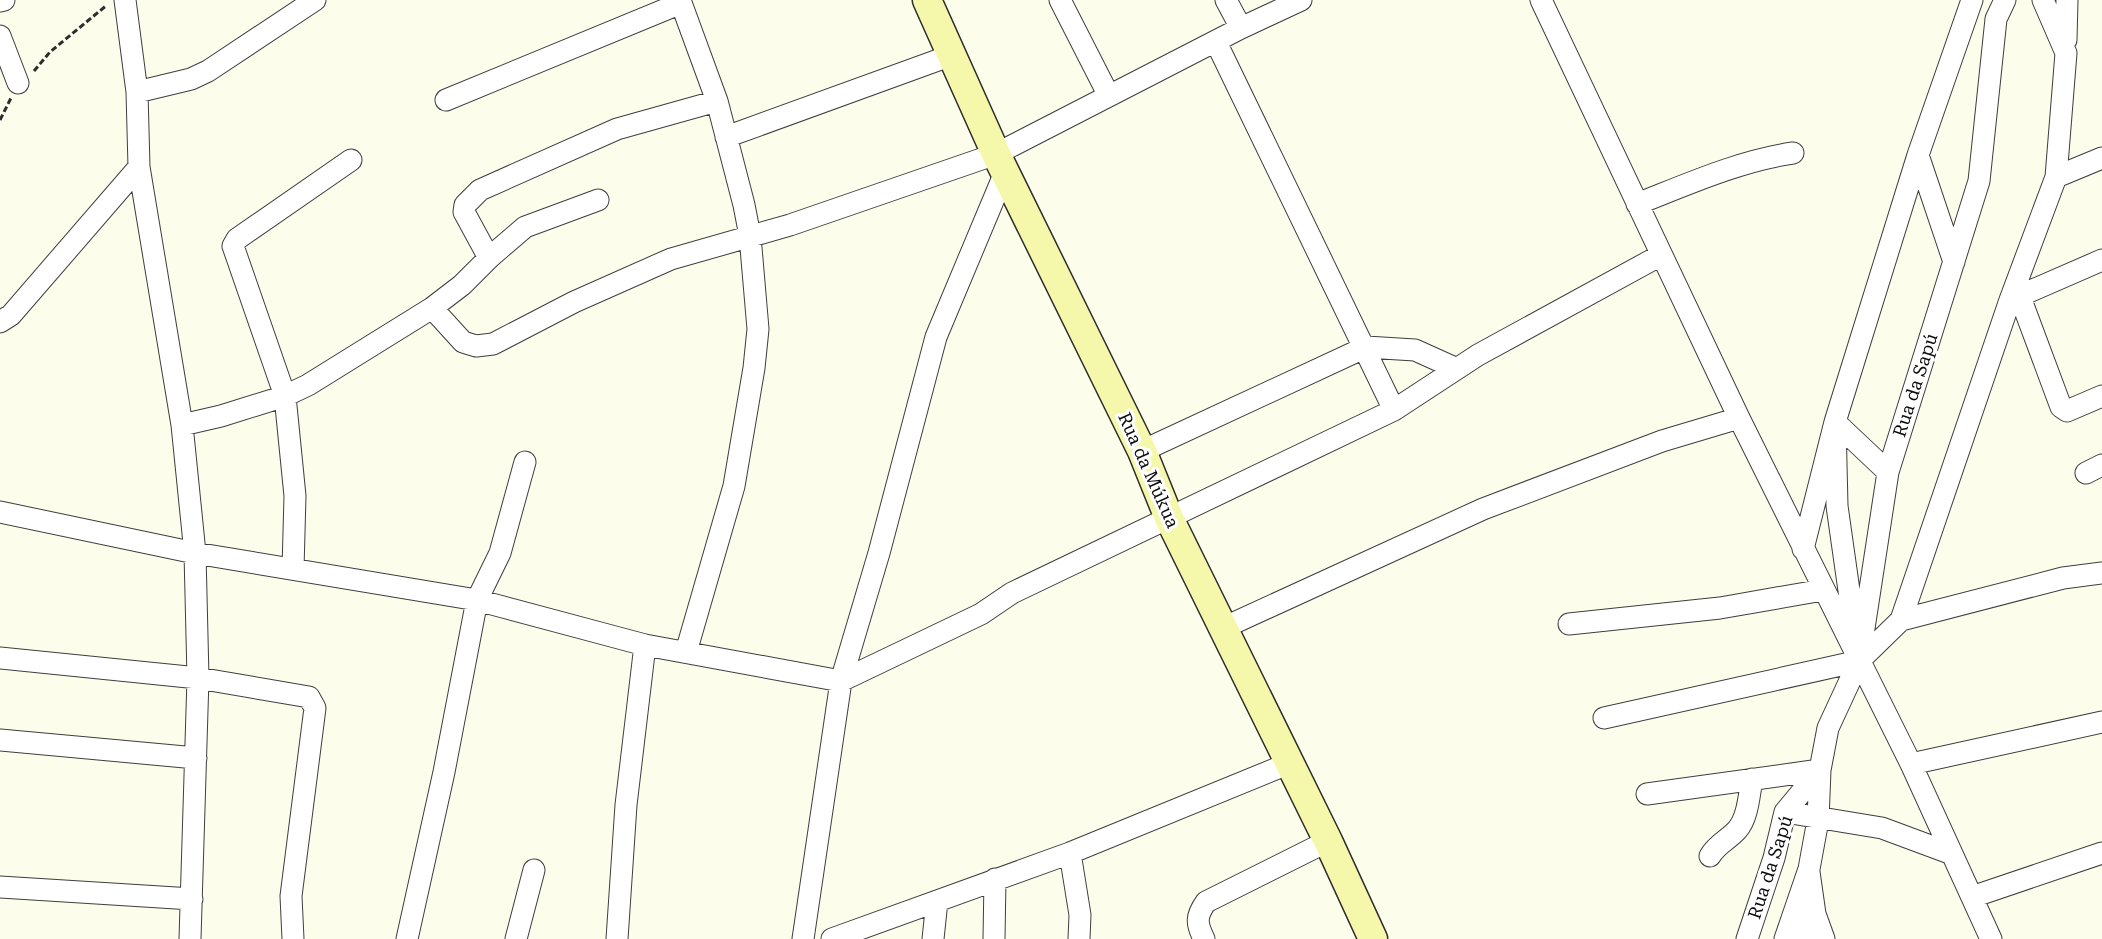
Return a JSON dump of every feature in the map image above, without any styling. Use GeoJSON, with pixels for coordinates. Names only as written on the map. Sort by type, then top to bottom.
{"type":"FeatureCollection","features":[{"type":"Feature","properties":{"kind":"street"},"geometry":{"type":"LineString","coordinates":[[0,2],[4,0]]}},
{"type":"Feature","properties":{"kind":"street"},"geometry":{"type":"LineString","coordinates":[[124,0],[137,92],[139,167],[182,425],[195,553],[198,678],[190,939]]}},
{"type":"Feature","properties":{"kind":"street"},"geometry":{"type":"LineString","coordinates":[[137,92],[191,79],[208,71],[315,0]]}},
{"type":"Feature","properties":{"kind":"street","name":"Rua da Múkua"},"geometry":{"type":"LineString","coordinates":[[927,0],[1001,162],[1142,451],[1169,518],[1328,841],[1373,939]]}},
{"type":"Feature","properties":{"kind":"street"},"geometry":{"type":"LineString","coordinates":[[1060,0],[1109,96]]}},
{"type":"Feature","properties":{"kind":"street"},"geometry":{"type":"LineString","coordinates":[[1226,0],[1240,28]]}},
{"type":"Feature","properties":{"kind":"street"},"geometry":{"type":"LineString","coordinates":[[432,308],[463,342],[476,346],[493,344],[574,302],[671,259],[1001,162],[1109,96],[1240,28],[1301,0]]}},
{"type":"Feature","properties":{"kind":"street"},"geometry":{"type":"LineString","coordinates":[[1541,0],[1739,418],[1911,764],[1991,939]]}},
{"type":"Feature","properties":{"kind":"street"},"geometry":{"type":"LineString","coordinates":[[1803,549],[1835,422],[1918,155],[1972,0]]}},
{"type":"Feature","properties":{"kind":"street"},"geometry":{"type":"LineString","coordinates":[[2043,0],[2066,53]]}},
{"type":"Feature","properties":{"kind":"street"},"geometry":{"type":"LineString","coordinates":[[1604,718],[1859,661],[1900,620],[2015,299],[2055,177],[2066,53],[2067,0]]}},
{"type":"Feature","properties":{"kind":"street"},"geometry":{"type":"LineString","coordinates":[[446,100],[681,2],[717,100],[750,236],[758,328],[751,392],[734,486],[686,652]]}},
{"type":"Feature","properties":{"kind":"street","name":"Rua da Sapú"},"geometry":{"type":"LineString","coordinates":[[1785,939],[1809,868],[1818,820],[1820,770],[1828,728],[1859,661],[1888,472],[1979,181],[1999,6]]}},
{"type":"Feature","properties":{"kind":"street"},"geometry":{"type":"LineString","coordinates":[[0,36],[18,83]]}},
{"type":"Feature","properties":{"kind":"street"},"geometry":{"type":"LineString","coordinates":[[1216,42],[1366,347],[1394,410]]}},
{"type":"Feature","properties":{"kind":"street"},"geometry":{"type":"LineString","coordinates":[[726,137],[952,55]]}},
{"type":"Feature","properties":{"kind":"street"},"geometry":{"type":"LineString","coordinates":[[489,258],[464,212],[465,205],[480,190],[617,129],[717,100]]}},
{"type":"Feature","properties":{"kind":"street"},"geometry":{"type":"LineString","coordinates":[[1637,204],[1715,173],[1793,153]]}},
{"type":"Feature","properties":{"kind":"street"},"geometry":{"type":"LineString","coordinates":[[1918,155],[1954,262]]}},
{"type":"Feature","properties":{"kind":"street"},"geometry":{"type":"LineString","coordinates":[[2055,177],[2102,158]]}},
{"type":"Feature","properties":{"kind":"street"},"geometry":{"type":"LineString","coordinates":[[293,569],[295,496],[285,396],[234,250],[234,242],[351,160]]}},
{"type":"Feature","properties":{"kind":"street"},"geometry":{"type":"LineString","coordinates":[[803,939],[841,681],[879,553],[936,337],[1001,162]]}},
{"type":"Feature","properties":{"kind":"street"},"geometry":{"type":"LineString","coordinates":[[0,322],[11,315],[139,167]]}},
{"type":"Feature","properties":{"kind":"street"},"geometry":{"type":"LineString","coordinates":[[182,425],[221,416],[285,396],[432,308],[462,285],[525,227],[598,200]]}},
{"type":"Feature","properties":{"kind":"street"},"geometry":{"type":"LineString","coordinates":[[0,512],[195,553],[477,600],[645,645],[841,681],[981,614],[1012,593],[1394,410],[1455,368],[1661,255]]}},
{"type":"Feature","properties":{"kind":"street"},"geometry":{"type":"LineString","coordinates":[[2015,299],[2102,260]]}},
{"type":"Feature","properties":{"kind":"street"},"geometry":{"type":"LineString","coordinates":[[2015,299],[2061,407],[2067,411],[2074,410],[2102,396]]}},
{"type":"Feature","properties":{"kind":"street"},"geometry":{"type":"LineString","coordinates":[[1142,451],[1366,347],[1415,350],[1455,368]]}},
{"type":"Feature","properties":{"kind":"street"},"geometry":{"type":"LineString","coordinates":[[1223,627],[1483,509],[1662,441],[1739,418]]}},
{"type":"Feature","properties":{"kind":"street"},"geometry":{"type":"LineString","coordinates":[[1835,422],[1888,472]]}},
{"type":"Feature","properties":{"kind":"street"},"geometry":{"type":"LineString","coordinates":[[1835,422],[1837,506],[1859,661]]}},
{"type":"Feature","properties":{"kind":"street"},"geometry":{"type":"LineString","coordinates":[[407,939],[444,772],[477,600],[500,553],[525,462]]}},
{"type":"Feature","properties":{"kind":"street"},"geometry":{"type":"LineString","coordinates":[[1900,620],[2063,578],[2102,573]]}},
{"type":"Feature","properties":{"kind":"street"},"geometry":{"type":"LineString","coordinates":[[1569,624],[1720,608],[1823,590]]}},
{"type":"Feature","properties":{"kind":"street"},"geometry":{"type":"LineString","coordinates":[[617,939],[626,805],[645,645]]}},
{"type":"Feature","properties":{"kind":"street"},"geometry":{"type":"LineString","coordinates":[[0,658],[198,678],[302,694],[313,701],[315,708],[291,896],[293,939]]}},
{"type":"Feature","properties":{"kind":"street"},"geometry":{"type":"LineString","coordinates":[[1911,764],[2102,722]]}},
{"type":"Feature","properties":{"kind":"street"},"geometry":{"type":"LineString","coordinates":[[0,740],[196,758]]}},
{"type":"Feature","properties":{"kind":"street"},"geometry":{"type":"LineString","coordinates":[[832,939],[1070,853],[1290,763]]}},
{"type":"Feature","properties":{"kind":"street"},"geometry":{"type":"LineString","coordinates":[[1647,794],[1820,770]]}},
{"type":"Feature","properties":{"kind":"street","name":"Rua da Sapú"},"geometry":{"type":"LineString","coordinates":[[1747,939],[1774,858],[1785,812],[1820,770]]}},
{"type":"Feature","properties":{"kind":"street"},"geometry":{"type":"LineString","coordinates":[[1710,856],[1716,845],[1736,831],[1743,821],[1752,779]]}},
{"type":"Feature","properties":{"kind":"street"},"geometry":{"type":"LineString","coordinates":[[1785,812],[1818,820],[1882,828],[1952,854]]}},
{"type":"Feature","properties":{"kind":"street"},"geometry":{"type":"LineString","coordinates":[[1204,939],[1197,926],[1197,913],[1206,902],[1328,841]]}},
{"type":"Feature","properties":{"kind":"street"},"geometry":{"type":"LineString","coordinates":[[1070,853],[1080,915],[1079,939]]}},
{"type":"Feature","properties":{"kind":"street"},"geometry":{"type":"LineString","coordinates":[[1972,897],[2102,853]]}},
{"type":"Feature","properties":{"kind":"street"},"geometry":{"type":"LineString","coordinates":[[1806,939],[1809,868]]}},
{"type":"Feature","properties":{"kind":"street"},"geometry":{"type":"LineString","coordinates":[[1809,868],[1815,914],[1824,939]]}},
{"type":"Feature","properties":{"kind":"street"},"geometry":{"type":"LineString","coordinates":[[516,939],[534,870]]}},
{"type":"Feature","properties":{"kind":"street"},"geometry":{"type":"LineString","coordinates":[[994,939],[995,879]]}},
{"type":"Feature","properties":{"kind":"street"},"geometry":{"type":"LineString","coordinates":[[0,887],[192,899]]}},
{"type":"Feature","properties":{"kind":"street"},"geometry":{"type":"LineString","coordinates":[[933,939],[937,902]]}},
{"type":"Feature","properties":{"kind":"path"},"geometry":{"type":"LineString","coordinates":[[0,120],[18,83],[37,69],[50,52],[113,0]]}}]}
